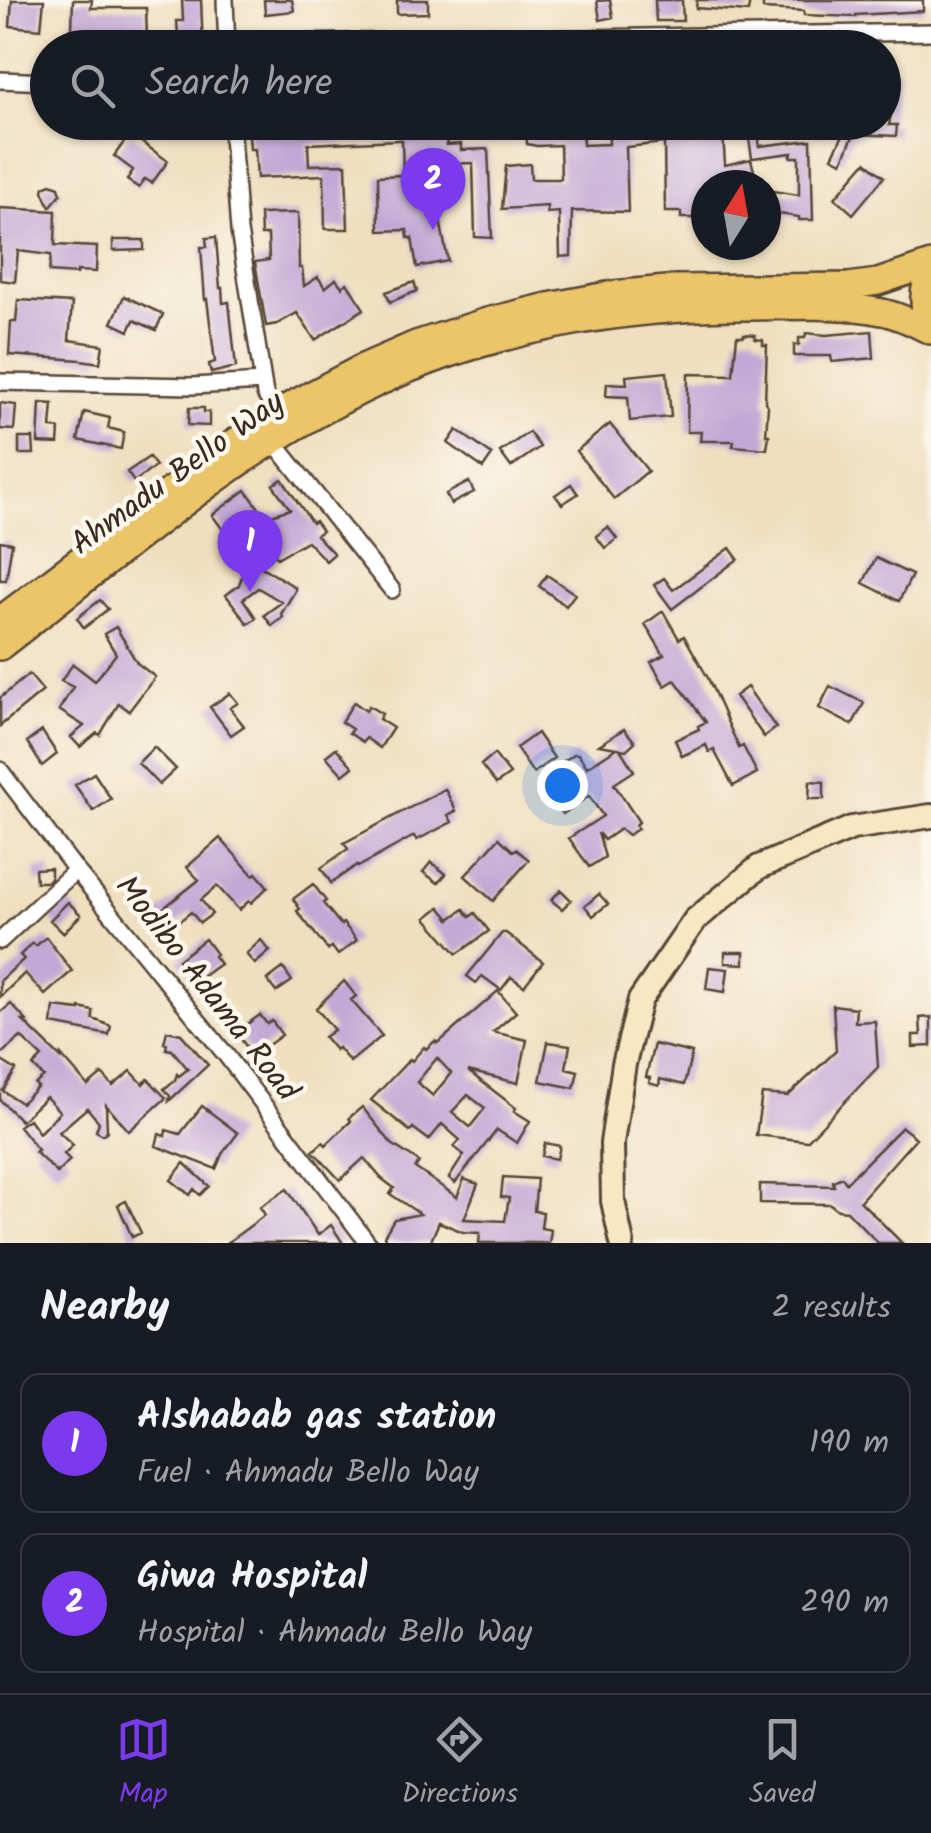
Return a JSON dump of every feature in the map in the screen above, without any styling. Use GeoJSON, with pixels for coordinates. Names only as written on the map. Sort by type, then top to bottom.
{"type":"FeatureCollection","features":[{"type":"Feature","properties":{"kind":"main road"},"geometry":{"type":"LineString","coordinates":[[931,268],[924,290],[931,328]]}},
{"type":"Feature","properties":{"kind":"main road","name":"Ahmadu Bello Way"},"geometry":{"type":"LineString","coordinates":[[0,620],[194,471],[277,414],[416,344],[487,321],[613,294],[677,288],[819,287],[878,282],[931,268]]}},
{"type":"Feature","properties":{"kind":"main road","name":"Ahmadu Bello Way"},"geometry":{"type":"LineString","coordinates":[[0,647],[160,522],[273,442],[378,383],[434,360],[497,340],[638,311],[706,307],[856,308],[931,328]]}},
{"type":"Feature","properties":{"kind":"main road"},"geometry":{"type":"LineString","coordinates":[[622,1243],[612,1200],[612,1143],[624,1064],[640,1000],[695,920],[759,868],[852,828],[931,816]]}},
{"type":"Feature","properties":{"kind":"street"},"geometry":{"type":"LineString","coordinates":[[225,0],[226,30]]}},
{"type":"Feature","properties":{"kind":"street"},"geometry":{"type":"LineString","coordinates":[[901,33],[931,32]]}},
{"type":"Feature","properties":{"kind":"street"},"geometry":{"type":"LineString","coordinates":[[0,80],[30,81]]}},
{"type":"Feature","properties":{"kind":"street"},"geometry":{"type":"LineString","coordinates":[[232,140],[239,231],[263,382],[277,414]]}},
{"type":"Feature","properties":{"kind":"street"},"geometry":{"type":"LineString","coordinates":[[0,382],[192,386],[263,382]]}},
{"type":"Feature","properties":{"kind":"street"},"geometry":{"type":"LineString","coordinates":[[273,442],[392,590]]}},
{"type":"Feature","properties":{"kind":"street","name":"Modibo Adama Road"},"geometry":{"type":"LineString","coordinates":[[0,770],[226,1055],[368,1243]]}},
{"type":"Feature","properties":{"kind":"street"},"geometry":{"type":"LineString","coordinates":[[0,941],[76,870]]}},
{"type":"Feature","properties":{"kind":"building"},"geometry":{"type":"Polygon","coordinates":[[[12,0],[44,0],[41,29],[10,26],[12,0]]]}},
{"type":"Feature","properties":{"kind":"building"},"geometry":{"type":"Polygon","coordinates":[[[73,0],[92,0],[91,8],[146,8],[147,30],[72,29],[73,0]]]}},
{"type":"Feature","properties":{"kind":"building"},"geometry":{"type":"Polygon","coordinates":[[[182,0],[201,0],[202,30],[178,30],[177,21],[183,21],[182,0]]]}},
{"type":"Feature","properties":{"kind":"building"},"geometry":{"type":"Polygon","coordinates":[[[264,0],[292,0],[294,11],[265,14],[264,0]]]}},
{"type":"Feature","properties":{"kind":"building"},"geometry":{"type":"Polygon","coordinates":[[[397,0],[428,0],[428,13],[397,14],[397,0]]]}},
{"type":"Feature","properties":{"kind":"building"},"geometry":{"type":"Polygon","coordinates":[[[610,0],[613,17],[600,20],[597,1],[610,0]]]}},
{"type":"Feature","properties":{"kind":"building"},"geometry":{"type":"Polygon","coordinates":[[[655,0],[682,0],[683,21],[656,21],[655,0]]]}},
{"type":"Feature","properties":{"kind":"building"},"geometry":{"type":"Polygon","coordinates":[[[697,0],[750,0],[748,12],[696,8],[697,0]]]}},
{"type":"Feature","properties":{"kind":"building"},"geometry":{"type":"Polygon","coordinates":[[[763,0],[923,0],[923,11],[856,17],[804,15],[804,11],[763,9],[763,0]]]}},
{"type":"Feature","properties":{"kind":"building"},"geometry":{"type":"Polygon","coordinates":[[[126,140],[138,140],[168,161],[152,183],[145,179],[139,188],[127,180],[133,170],[114,156],[126,140]]]}},
{"type":"Feature","properties":{"kind":"building"},"geometry":{"type":"Polygon","coordinates":[[[249,140],[402,140],[308,144],[309,165],[346,164],[348,229],[325,229],[324,175],[257,178],[255,149],[250,149],[249,140]]]}},
{"type":"Feature","properties":{"kind":"building"},"geometry":{"type":"Polygon","coordinates":[[[402,140],[447,140],[446,145],[461,144],[461,150],[488,149],[492,238],[475,237],[473,163],[444,164],[444,168],[432,169],[435,216],[439,215],[448,261],[417,267],[407,230],[379,231],[378,176],[403,175],[402,140]]]}},
{"type":"Feature","properties":{"kind":"building"},"geometry":{"type":"Polygon","coordinates":[[[527,140],[583,140],[583,145],[609,144],[609,140],[723,140],[725,165],[751,159],[754,170],[691,170],[691,218],[681,218],[681,212],[665,212],[664,143],[626,147],[628,212],[572,211],[571,256],[560,257],[559,212],[547,213],[547,206],[502,209],[506,166],[530,164],[531,179],[561,179],[560,145],[527,144],[527,140]]]}},
{"type":"Feature","properties":{"kind":"building"},"geometry":{"type":"Polygon","coordinates":[[[749,140],[759,140],[759,146],[811,140],[813,220],[781,214],[781,192],[799,195],[799,157],[791,157],[792,153],[752,158],[749,140]]]}},
{"type":"Feature","properties":{"kind":"building"},"geometry":{"type":"Polygon","coordinates":[[[840,140],[851,140],[842,162],[832,157],[840,140]]]}},
{"type":"Feature","properties":{"kind":"building"},"geometry":{"type":"Polygon","coordinates":[[[866,162],[884,177],[853,214],[835,198],[866,162]]]}},
{"type":"Feature","properties":{"kind":"building"},"geometry":{"type":"Polygon","coordinates":[[[51,184],[59,187],[61,194],[50,207],[43,191],[51,184]]]}},
{"type":"Feature","properties":{"kind":"building"},"geometry":{"type":"Polygon","coordinates":[[[0,208],[56,211],[55,245],[97,247],[96,272],[49,272],[51,255],[18,251],[15,282],[0,280],[0,208]]]}},
{"type":"Feature","properties":{"kind":"building"},"geometry":{"type":"Polygon","coordinates":[[[298,213],[299,268],[304,286],[318,277],[325,288],[336,279],[342,287],[347,283],[364,309],[315,340],[297,313],[266,326],[255,262],[269,260],[268,235],[261,235],[260,214],[298,213]]]}},
{"type":"Feature","properties":{"kind":"building"},"geometry":{"type":"Polygon","coordinates":[[[216,237],[220,288],[223,303],[229,302],[236,367],[211,373],[209,364],[215,362],[201,247],[207,247],[206,238],[216,237]]]}},
{"type":"Feature","properties":{"kind":"building"},"geometry":{"type":"Polygon","coordinates":[[[113,240],[144,240],[144,250],[113,251],[113,240]]]}},
{"type":"Feature","properties":{"kind":"building"},"geometry":{"type":"Polygon","coordinates":[[[414,282],[417,291],[390,302],[386,292],[414,282]]]}},
{"type":"Feature","properties":{"kind":"building"},"geometry":{"type":"Polygon","coordinates":[[[124,296],[163,314],[156,330],[134,320],[129,331],[112,323],[124,296]]]}},
{"type":"Feature","properties":{"kind":"building"},"geometry":{"type":"Polygon","coordinates":[[[18,300],[72,303],[69,340],[103,345],[100,363],[9,355],[11,322],[16,322],[18,300]]]}},
{"type":"Feature","properties":{"kind":"building"},"geometry":{"type":"Polygon","coordinates":[[[872,331],[874,358],[832,362],[831,356],[794,356],[794,345],[799,345],[799,338],[805,338],[806,333],[872,331]]]}},
{"type":"Feature","properties":{"kind":"building"},"geometry":{"type":"Polygon","coordinates":[[[755,335],[755,339],[767,345],[767,449],[733,446],[734,441],[700,441],[701,432],[687,432],[688,374],[733,375],[737,336],[755,335]]]}},
{"type":"Feature","properties":{"kind":"building"},"geometry":{"type":"Polygon","coordinates":[[[667,372],[671,417],[630,421],[628,397],[606,396],[607,383],[627,384],[626,376],[667,372]]]}},
{"type":"Feature","properties":{"kind":"building"},"geometry":{"type":"Polygon","coordinates":[[[0,403],[16,405],[14,430],[0,429],[0,403]]]}},
{"type":"Feature","properties":{"kind":"building"},"geometry":{"type":"Polygon","coordinates":[[[40,403],[53,404],[51,428],[59,429],[58,444],[38,443],[40,403]]]}},
{"type":"Feature","properties":{"kind":"building"},"geometry":{"type":"Polygon","coordinates":[[[189,408],[209,412],[209,426],[188,425],[189,408]]]}},
{"type":"Feature","properties":{"kind":"building"},"geometry":{"type":"Polygon","coordinates":[[[84,412],[110,418],[108,428],[124,432],[121,449],[78,440],[84,412]]]}},
{"type":"Feature","properties":{"kind":"building"},"geometry":{"type":"Polygon","coordinates":[[[610,424],[648,471],[614,499],[576,451],[610,424]]]}},
{"type":"Feature","properties":{"kind":"building"},"geometry":{"type":"Polygon","coordinates":[[[457,430],[492,455],[483,468],[448,443],[457,430]]]}},
{"type":"Feature","properties":{"kind":"building"},"geometry":{"type":"Polygon","coordinates":[[[529,432],[540,447],[511,467],[500,452],[529,432]]]}},
{"type":"Feature","properties":{"kind":"building"},"geometry":{"type":"Polygon","coordinates":[[[19,438],[33,438],[34,454],[19,454],[19,438]]]}},
{"type":"Feature","properties":{"kind":"building"},"geometry":{"type":"Polygon","coordinates":[[[149,457],[156,466],[134,482],[127,472],[149,457]]]}},
{"type":"Feature","properties":{"kind":"building"},"geometry":{"type":"Polygon","coordinates":[[[282,479],[312,523],[315,521],[322,531],[316,535],[334,554],[326,561],[307,541],[277,558],[267,539],[239,556],[212,515],[246,490],[265,517],[290,509],[273,485],[282,479]]]}},
{"type":"Feature","properties":{"kind":"building"},"geometry":{"type":"Polygon","coordinates":[[[469,482],[474,492],[451,504],[446,494],[469,482]]]}},
{"type":"Feature","properties":{"kind":"building"},"geometry":{"type":"Polygon","coordinates":[[[571,484],[578,494],[562,504],[555,495],[571,484]]]}},
{"type":"Feature","properties":{"kind":"building"},"geometry":{"type":"Polygon","coordinates":[[[608,527],[617,539],[605,548],[596,536],[608,527]]]}},
{"type":"Feature","properties":{"kind":"building"},"geometry":{"type":"Polygon","coordinates":[[[0,541],[12,543],[6,580],[0,580],[0,541]]]}},
{"type":"Feature","properties":{"kind":"building"},"geometry":{"type":"Polygon","coordinates":[[[730,548],[738,559],[672,609],[654,585],[664,578],[673,590],[730,548]]]}},
{"type":"Feature","properties":{"kind":"building"},"geometry":{"type":"Polygon","coordinates":[[[876,558],[912,575],[899,601],[863,583],[876,558]]]}},
{"type":"Feature","properties":{"kind":"building"},"geometry":{"type":"Polygon","coordinates":[[[248,559],[295,587],[283,617],[272,626],[264,615],[282,602],[258,588],[243,599],[256,618],[248,624],[226,595],[239,585],[248,559]]]}},
{"type":"Feature","properties":{"kind":"building"},"geometry":{"type":"Polygon","coordinates":[[[547,575],[575,594],[566,606],[539,586],[547,575]]]}},
{"type":"Feature","properties":{"kind":"building"},"geometry":{"type":"Polygon","coordinates":[[[100,600],[108,609],[84,628],[77,618],[100,600]]]}},
{"type":"Feature","properties":{"kind":"building"},"geometry":{"type":"Polygon","coordinates":[[[663,611],[679,639],[684,636],[708,678],[739,748],[743,746],[757,773],[733,786],[714,750],[709,752],[706,745],[682,756],[675,740],[706,722],[675,680],[665,686],[651,662],[664,655],[645,624],[663,611]]]}},
{"type":"Feature","properties":{"kind":"building"},"geometry":{"type":"Polygon","coordinates":[[[116,627],[137,663],[155,677],[129,711],[119,703],[100,735],[97,733],[80,747],[71,737],[84,726],[59,710],[73,687],[61,681],[73,664],[95,681],[116,654],[104,634],[116,627]]]}},
{"type":"Feature","properties":{"kind":"building"},"geometry":{"type":"Polygon","coordinates":[[[29,674],[43,691],[0,726],[0,698],[29,674]]]}},
{"type":"Feature","properties":{"kind":"building"},"geometry":{"type":"Polygon","coordinates":[[[830,686],[864,703],[852,725],[819,708],[830,686]]]}},
{"type":"Feature","properties":{"kind":"building"},"geometry":{"type":"Polygon","coordinates":[[[747,687],[776,728],[764,737],[735,696],[747,687]]]}},
{"type":"Feature","properties":{"kind":"building"},"geometry":{"type":"Polygon","coordinates":[[[230,693],[238,703],[230,708],[244,726],[231,735],[210,707],[230,693]]]}},
{"type":"Feature","properties":{"kind":"building"},"geometry":{"type":"Polygon","coordinates":[[[354,702],[366,711],[369,706],[382,714],[379,719],[393,728],[380,748],[349,733],[352,729],[341,722],[354,702]]]}},
{"type":"Feature","properties":{"kind":"building"},"geometry":{"type":"Polygon","coordinates":[[[624,729],[635,742],[626,750],[620,749],[634,771],[614,784],[639,822],[635,825],[638,829],[628,835],[620,829],[604,840],[598,833],[605,857],[589,867],[569,838],[603,816],[589,796],[563,814],[547,792],[573,774],[564,761],[578,754],[587,767],[617,748],[599,745],[624,729]]]}},
{"type":"Feature","properties":{"kind":"building"},"geometry":{"type":"Polygon","coordinates":[[[42,731],[57,754],[42,766],[27,742],[42,731]]]}},
{"type":"Feature","properties":{"kind":"building"},"geometry":{"type":"Polygon","coordinates":[[[537,733],[554,758],[533,773],[516,748],[537,733]]]}},
{"type":"Feature","properties":{"kind":"building"},"geometry":{"type":"Polygon","coordinates":[[[154,747],[176,769],[159,785],[138,763],[154,747]]]}},
{"type":"Feature","properties":{"kind":"building"},"geometry":{"type":"Polygon","coordinates":[[[336,748],[353,767],[343,775],[326,756],[336,748]]]}},
{"type":"Feature","properties":{"kind":"building"},"geometry":{"type":"Polygon","coordinates":[[[494,754],[510,774],[496,784],[481,765],[494,754]]]}},
{"type":"Feature","properties":{"kind":"building"},"geometry":{"type":"Polygon","coordinates":[[[94,773],[111,799],[93,811],[75,785],[94,773]]]}},
{"type":"Feature","properties":{"kind":"building"},"geometry":{"type":"Polygon","coordinates":[[[810,781],[824,782],[824,799],[809,799],[810,781]]]}},
{"type":"Feature","properties":{"kind":"building"},"geometry":{"type":"Polygon","coordinates":[[[445,789],[456,811],[448,815],[452,822],[417,840],[414,836],[331,883],[321,868],[348,849],[344,843],[445,789]]]}},
{"type":"Feature","properties":{"kind":"building"},"geometry":{"type":"Polygon","coordinates":[[[220,838],[268,887],[239,910],[217,886],[201,900],[212,914],[200,923],[191,912],[163,934],[151,918],[199,880],[187,867],[220,838]]]}},
{"type":"Feature","properties":{"kind":"building"},"geometry":{"type":"Polygon","coordinates":[[[499,838],[529,860],[493,901],[465,876],[499,838]]]}},
{"type":"Feature","properties":{"kind":"building"},"geometry":{"type":"Polygon","coordinates":[[[431,862],[446,874],[438,883],[423,872],[431,862]]]}},
{"type":"Feature","properties":{"kind":"building"},"geometry":{"type":"Polygon","coordinates":[[[51,868],[47,882],[36,882],[35,869],[51,868]]]}},
{"type":"Feature","properties":{"kind":"building"},"geometry":{"type":"Polygon","coordinates":[[[313,884],[326,901],[323,903],[357,940],[338,955],[332,947],[328,950],[297,911],[300,909],[293,899],[313,884]]]}},
{"type":"Feature","properties":{"kind":"building"},"geometry":{"type":"Polygon","coordinates":[[[561,890],[571,900],[562,909],[551,900],[561,890]]]}},
{"type":"Feature","properties":{"kind":"building"},"geometry":{"type":"Polygon","coordinates":[[[599,894],[608,904],[593,916],[585,906],[599,894]]]}},
{"type":"Feature","properties":{"kind":"building"},"geometry":{"type":"Polygon","coordinates":[[[68,902],[81,915],[63,933],[50,920],[68,902]]]}},
{"type":"Feature","properties":{"kind":"building"},"geometry":{"type":"Polygon","coordinates":[[[440,907],[450,919],[464,909],[470,917],[475,913],[489,931],[457,954],[426,918],[440,907]]]}},
{"type":"Feature","properties":{"kind":"building"},"geometry":{"type":"Polygon","coordinates":[[[502,933],[543,962],[524,986],[511,977],[501,990],[482,976],[476,983],[467,976],[502,933]]]}},
{"type":"Feature","properties":{"kind":"building"},"geometry":{"type":"Polygon","coordinates":[[[46,937],[72,971],[45,995],[25,973],[0,997],[0,981],[24,959],[20,955],[46,937]]]}},
{"type":"Feature","properties":{"kind":"building"},"geometry":{"type":"Polygon","coordinates":[[[205,939],[220,964],[195,982],[178,960],[205,939]]]}},
{"type":"Feature","properties":{"kind":"building"},"geometry":{"type":"Polygon","coordinates":[[[261,940],[270,951],[255,964],[246,954],[261,940]]]}},
{"type":"Feature","properties":{"kind":"building"},"geometry":{"type":"Polygon","coordinates":[[[725,952],[744,952],[744,964],[725,963],[725,952]]]}},
{"type":"Feature","properties":{"kind":"building"},"geometry":{"type":"Polygon","coordinates":[[[709,967],[728,969],[725,992],[706,989],[709,967]]]}},
{"type":"Feature","properties":{"kind":"building"},"geometry":{"type":"Polygon","coordinates":[[[283,968],[292,981],[276,992],[267,980],[283,968]]]}},
{"type":"Feature","properties":{"kind":"building"},"geometry":{"type":"Polygon","coordinates":[[[344,981],[356,996],[351,1000],[382,1036],[350,1062],[324,1037],[334,1030],[316,1008],[344,981]]]}},
{"type":"Feature","properties":{"kind":"building"},"geometry":{"type":"Polygon","coordinates":[[[498,991],[516,1012],[493,1032],[527,1040],[518,1083],[468,1071],[530,1121],[517,1143],[497,1130],[455,1183],[449,1178],[464,1155],[454,1147],[460,1140],[442,1124],[429,1140],[413,1128],[410,1131],[371,1100],[424,1047],[442,1040],[498,991]],[[437,1058],[417,1082],[433,1096],[451,1073],[437,1058]],[[468,1095],[452,1112],[470,1127],[485,1108],[468,1095]]]}},
{"type":"Feature","properties":{"kind":"building"},"geometry":{"type":"Polygon","coordinates":[[[11,1004],[88,1086],[102,1074],[113,1086],[131,1071],[143,1084],[148,1079],[166,1098],[129,1131],[106,1105],[107,1131],[103,1135],[96,1131],[99,1122],[87,1108],[59,1132],[73,1145],[64,1154],[70,1160],[57,1173],[35,1152],[38,1150],[19,1126],[29,1119],[39,1133],[60,1112],[46,1097],[21,1121],[0,1100],[0,1060],[16,1070],[3,1091],[21,1103],[44,1077],[33,1066],[42,1057],[21,1037],[0,1055],[0,1013],[11,1004]]]}},
{"type":"Feature","properties":{"kind":"building"},"geometry":{"type":"Polygon","coordinates":[[[833,1005],[856,1008],[855,1022],[875,1021],[878,1067],[807,1141],[756,1135],[762,1094],[788,1096],[836,1051],[833,1005]]]}},
{"type":"Feature","properties":{"kind":"building"},"geometry":{"type":"Polygon","coordinates":[[[54,1007],[93,1011],[93,1019],[111,1026],[109,1035],[52,1024],[54,1007]]]}},
{"type":"Feature","properties":{"kind":"building"},"geometry":{"type":"Polygon","coordinates":[[[260,1015],[267,1024],[272,1021],[282,1035],[253,1056],[236,1032],[260,1015]]]}},
{"type":"Feature","properties":{"kind":"building"},"geometry":{"type":"Polygon","coordinates":[[[931,1017],[931,1046],[913,1047],[913,1035],[921,1035],[920,1018],[931,1017]]]}},
{"type":"Feature","properties":{"kind":"building"},"geometry":{"type":"Polygon","coordinates":[[[167,1031],[181,1034],[208,1065],[169,1101],[164,1089],[177,1074],[188,1069],[172,1050],[166,1049],[167,1031]]]}},
{"type":"Feature","properties":{"kind":"building"},"geometry":{"type":"Polygon","coordinates":[[[548,1042],[570,1045],[566,1068],[578,1071],[574,1088],[540,1081],[548,1042]]]}},
{"type":"Feature","properties":{"kind":"building"},"geometry":{"type":"Polygon","coordinates":[[[654,1044],[692,1053],[684,1085],[660,1079],[659,1086],[649,1083],[650,1078],[646,1077],[654,1044]]]}},
{"type":"Feature","properties":{"kind":"building"},"geometry":{"type":"Polygon","coordinates":[[[202,1106],[238,1133],[216,1169],[156,1146],[159,1134],[165,1136],[166,1130],[180,1134],[202,1106]]]}},
{"type":"Feature","properties":{"kind":"building"},"geometry":{"type":"Polygon","coordinates":[[[362,1107],[392,1144],[419,1162],[415,1168],[457,1197],[464,1179],[478,1184],[464,1219],[505,1221],[509,1198],[501,1197],[503,1177],[537,1179],[534,1211],[543,1212],[541,1228],[551,1230],[549,1243],[479,1243],[480,1233],[463,1232],[439,1222],[430,1243],[387,1243],[384,1236],[394,1219],[420,1214],[390,1194],[394,1188],[364,1158],[340,1180],[313,1151],[323,1142],[326,1145],[362,1107]]]}},
{"type":"Feature","properties":{"kind":"building"},"geometry":{"type":"Polygon","coordinates":[[[902,1127],[916,1138],[860,1201],[902,1243],[878,1243],[847,1211],[830,1204],[760,1203],[760,1184],[834,1186],[833,1181],[842,1177],[846,1183],[902,1127]]]}},
{"type":"Feature","properties":{"kind":"building"},"geometry":{"type":"Polygon","coordinates":[[[545,1143],[560,1146],[557,1159],[542,1156],[545,1143]]]}},
{"type":"Feature","properties":{"kind":"building"},"geometry":{"type":"Polygon","coordinates":[[[184,1163],[209,1186],[200,1195],[194,1189],[190,1195],[171,1180],[184,1163]]]}},
{"type":"Feature","properties":{"kind":"building"},"geometry":{"type":"Polygon","coordinates":[[[287,1189],[318,1235],[331,1225],[343,1243],[227,1243],[265,1215],[260,1207],[287,1189]]]}},
{"type":"Feature","properties":{"kind":"building"},"geometry":{"type":"Polygon","coordinates":[[[126,1201],[141,1233],[132,1237],[118,1205],[126,1201]]]}},
{"type":"Feature","properties":{"kind":"place","name":"Giwa Hospital"},"geometry":{"type":"Point","coordinates":[433,230]}},
{"type":"Feature","properties":{"kind":"place","name":"Alshabab gas station"},"geometry":{"type":"Point","coordinates":[250,592]}}]}
